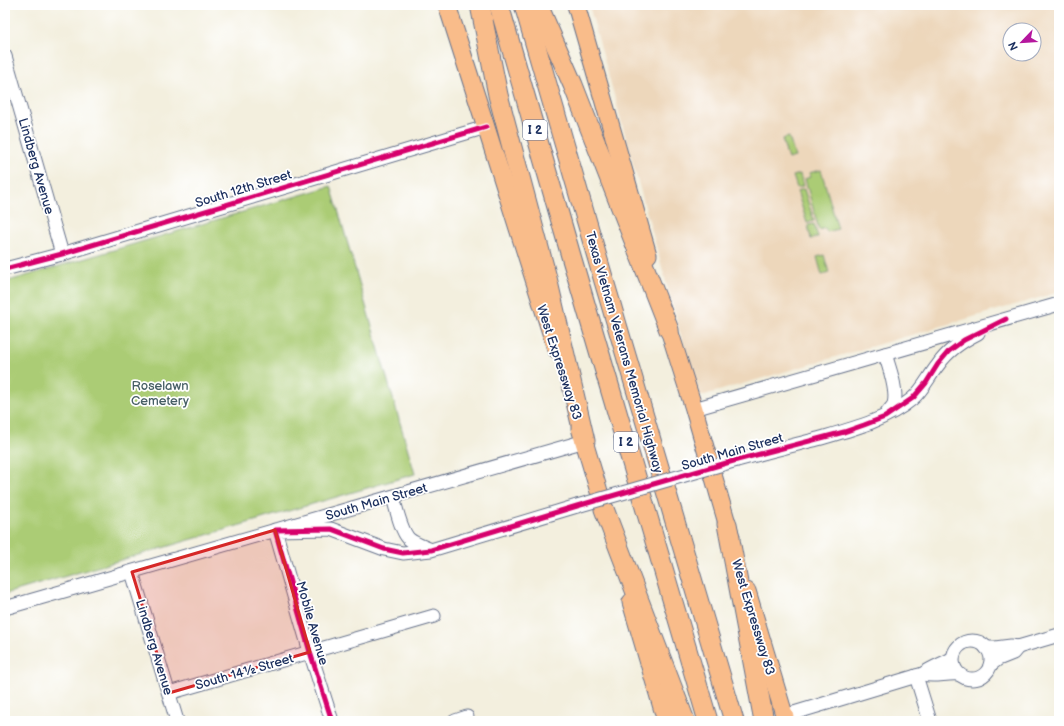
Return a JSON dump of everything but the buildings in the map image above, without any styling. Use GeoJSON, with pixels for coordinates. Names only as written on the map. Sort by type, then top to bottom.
{"type":"FeatureCollection","features":[{"type":"Feature","properties":{"kind":"highway"},"geometry":{"type":"LineString","coordinates":[[480,5],[498,95],[547,278],[585,441]]}},
{"type":"Feature","properties":{"kind":"highway","name":"Texas Vietnam Veterans Memorial Highway"},"geometry":{"type":"LineString","coordinates":[[499,5],[708,721]]}},
{"type":"Feature","properties":{"kind":"highway","name":"Texas Vietnam Veterans Memorial Highway"},"geometry":{"type":"LineString","coordinates":[[524,5],[734,721]]}},
{"type":"Feature","properties":{"kind":"highway"},"geometry":{"type":"LineString","coordinates":[[538,5],[573,85],[669,330]]}},
{"type":"Feature","properties":{"kind":"highway"},"geometry":{"type":"LineString","coordinates":[[604,509],[684,721]]}},
{"type":"Feature","properties":{"kind":"highway"},"geometry":{"type":"LineString","coordinates":[[727,524],[764,721]]}},
{"type":"Feature","properties":{"kind":"main road","name":"West Expressway 83"},"geometry":{"type":"LineString","coordinates":[[447,5],[585,441],[666,721]]}},
{"type":"Feature","properties":{"kind":"main road","name":"West Expressway 83"},"geometry":{"type":"LineString","coordinates":[[576,5],[669,330],[694,409],[785,719]]}},
{"type":"Feature","properties":{"kind":"street","name":"Lindberg Avenue"},"geometry":{"type":"LineString","coordinates":[[5,56],[62,254]]}},
{"type":"Feature","properties":{"kind":"street","name":"South 12th Street"},"geometry":{"type":"LineString","coordinates":[[5,269],[62,254],[486,127]]}},
{"type":"Feature","properties":{"kind":"street","name":"South Main Street"},"geometry":{"type":"LineString","coordinates":[[694,409],[1059,304]]}},
{"type":"Feature","properties":{"kind":"street","name":"South Main Street"},"geometry":{"type":"LineString","coordinates":[[275,530],[331,529],[384,549],[403,553],[432,550],[577,506],[738,460],[844,432],[885,416],[913,398],[949,351],[964,340],[1006,319]]}},
{"type":"Feature","properties":{"kind":"street"},"geometry":{"type":"LineString","coordinates":[[885,354],[895,393],[894,404],[885,416]]}},
{"type":"Feature","properties":{"kind":"street","name":"South Main Street"},"geometry":{"type":"LineString","coordinates":[[5,608],[585,441]]}},
{"type":"Feature","properties":{"kind":"street"},"geometry":{"type":"LineString","coordinates":[[393,497],[403,528],[408,537],[416,544],[432,550]]}},
{"type":"Feature","properties":{"kind":"street","name":"Mobile Avenue"},"geometry":{"type":"LineString","coordinates":[[275,530],[310,652],[332,721]]}},
{"type":"Feature","properties":{"kind":"street","name":"Lindberg Avenue"},"geometry":{"type":"LineString","coordinates":[[132,572],[178,721]]}},
{"type":"Feature","properties":{"kind":"street","name":"South 14½ Street"},"geometry":{"type":"LineString","coordinates":[[169,693],[434,616]]}},
{"type":"Feature","properties":{"kind":"street"},"geometry":{"type":"LineString","coordinates":[[986,648],[1011,646],[1018,647],[1059,635]]}},
{"type":"Feature","properties":{"kind":"street"},"geometry":{"type":"LineString","coordinates":[[973,641],[979,642],[986,648],[991,657],[990,665],[982,677],[971,680],[958,674],[953,666],[953,658],[956,648],[961,644],[973,641]]}},
{"type":"Feature","properties":{"kind":"street"},"geometry":{"type":"LineString","coordinates":[[990,665],[998,659],[1013,653],[1018,647]]}},
{"type":"Feature","properties":{"kind":"street"},"geometry":{"type":"LineString","coordinates":[[785,719],[920,675],[953,658]]}},
{"type":"Feature","properties":{"kind":"street"},"geometry":{"type":"LineString","coordinates":[[920,675],[934,676],[958,674]]}},
{"type":"Feature","properties":{"kind":"street"},"geometry":{"type":"LineString","coordinates":[[920,675],[930,721]]}},
{"type":"Feature","properties":{"kind":"highlighted area"},"geometry":{"type":"Polygon","coordinates":[[[275,530],[310,652],[169,693],[132,572],[275,530]]]}},
{"type":"Feature","properties":{"kind":"shaded area"},"geometry":{"type":"Polygon","coordinates":[[[589,5],[1059,5],[1059,292],[698,397],[589,5]]]}},
{"type":"Feature","properties":{"kind":"green space"},"geometry":{"type":"Polygon","coordinates":[[[789,137],[795,157],[788,159],[782,139],[789,137]]]}},
{"type":"Feature","properties":{"kind":"green space"},"geometry":{"type":"Polygon","coordinates":[[[821,170],[838,229],[827,232],[825,228],[819,230],[805,179],[810,177],[809,173],[821,170]]]}},
{"type":"Feature","properties":{"kind":"green space"},"geometry":{"type":"Polygon","coordinates":[[[800,174],[803,186],[797,188],[793,176],[800,174]]]}},
{"type":"Feature","properties":{"kind":"green space","name":"Roselawn Cemetery"},"geometry":{"type":"Polygon","coordinates":[[[331,186],[415,474],[5,594],[5,282],[331,186]]]}},
{"type":"Feature","properties":{"kind":"green space"},"geometry":{"type":"Polygon","coordinates":[[[804,189],[814,221],[807,223],[797,191],[804,189]]]}},
{"type":"Feature","properties":{"kind":"green space"},"geometry":{"type":"Polygon","coordinates":[[[814,224],[818,237],[811,239],[808,225],[814,224]]]}},
{"type":"Feature","properties":{"kind":"green space"},"geometry":{"type":"Polygon","coordinates":[[[824,255],[829,273],[822,275],[817,257],[824,255]]]}},
{"type":"Feature","properties":{"kind":"cycle path"},"geometry":{"type":"LineString","coordinates":[[5,269],[62,254],[486,127]]}},
{"type":"Feature","properties":{"kind":"cycle path"},"geometry":{"type":"LineString","coordinates":[[332,721],[310,652],[275,530],[331,529],[384,549],[403,553],[431,550],[737,460],[844,432],[885,417],[913,398],[949,351],[964,340],[1006,319]]}}]}
